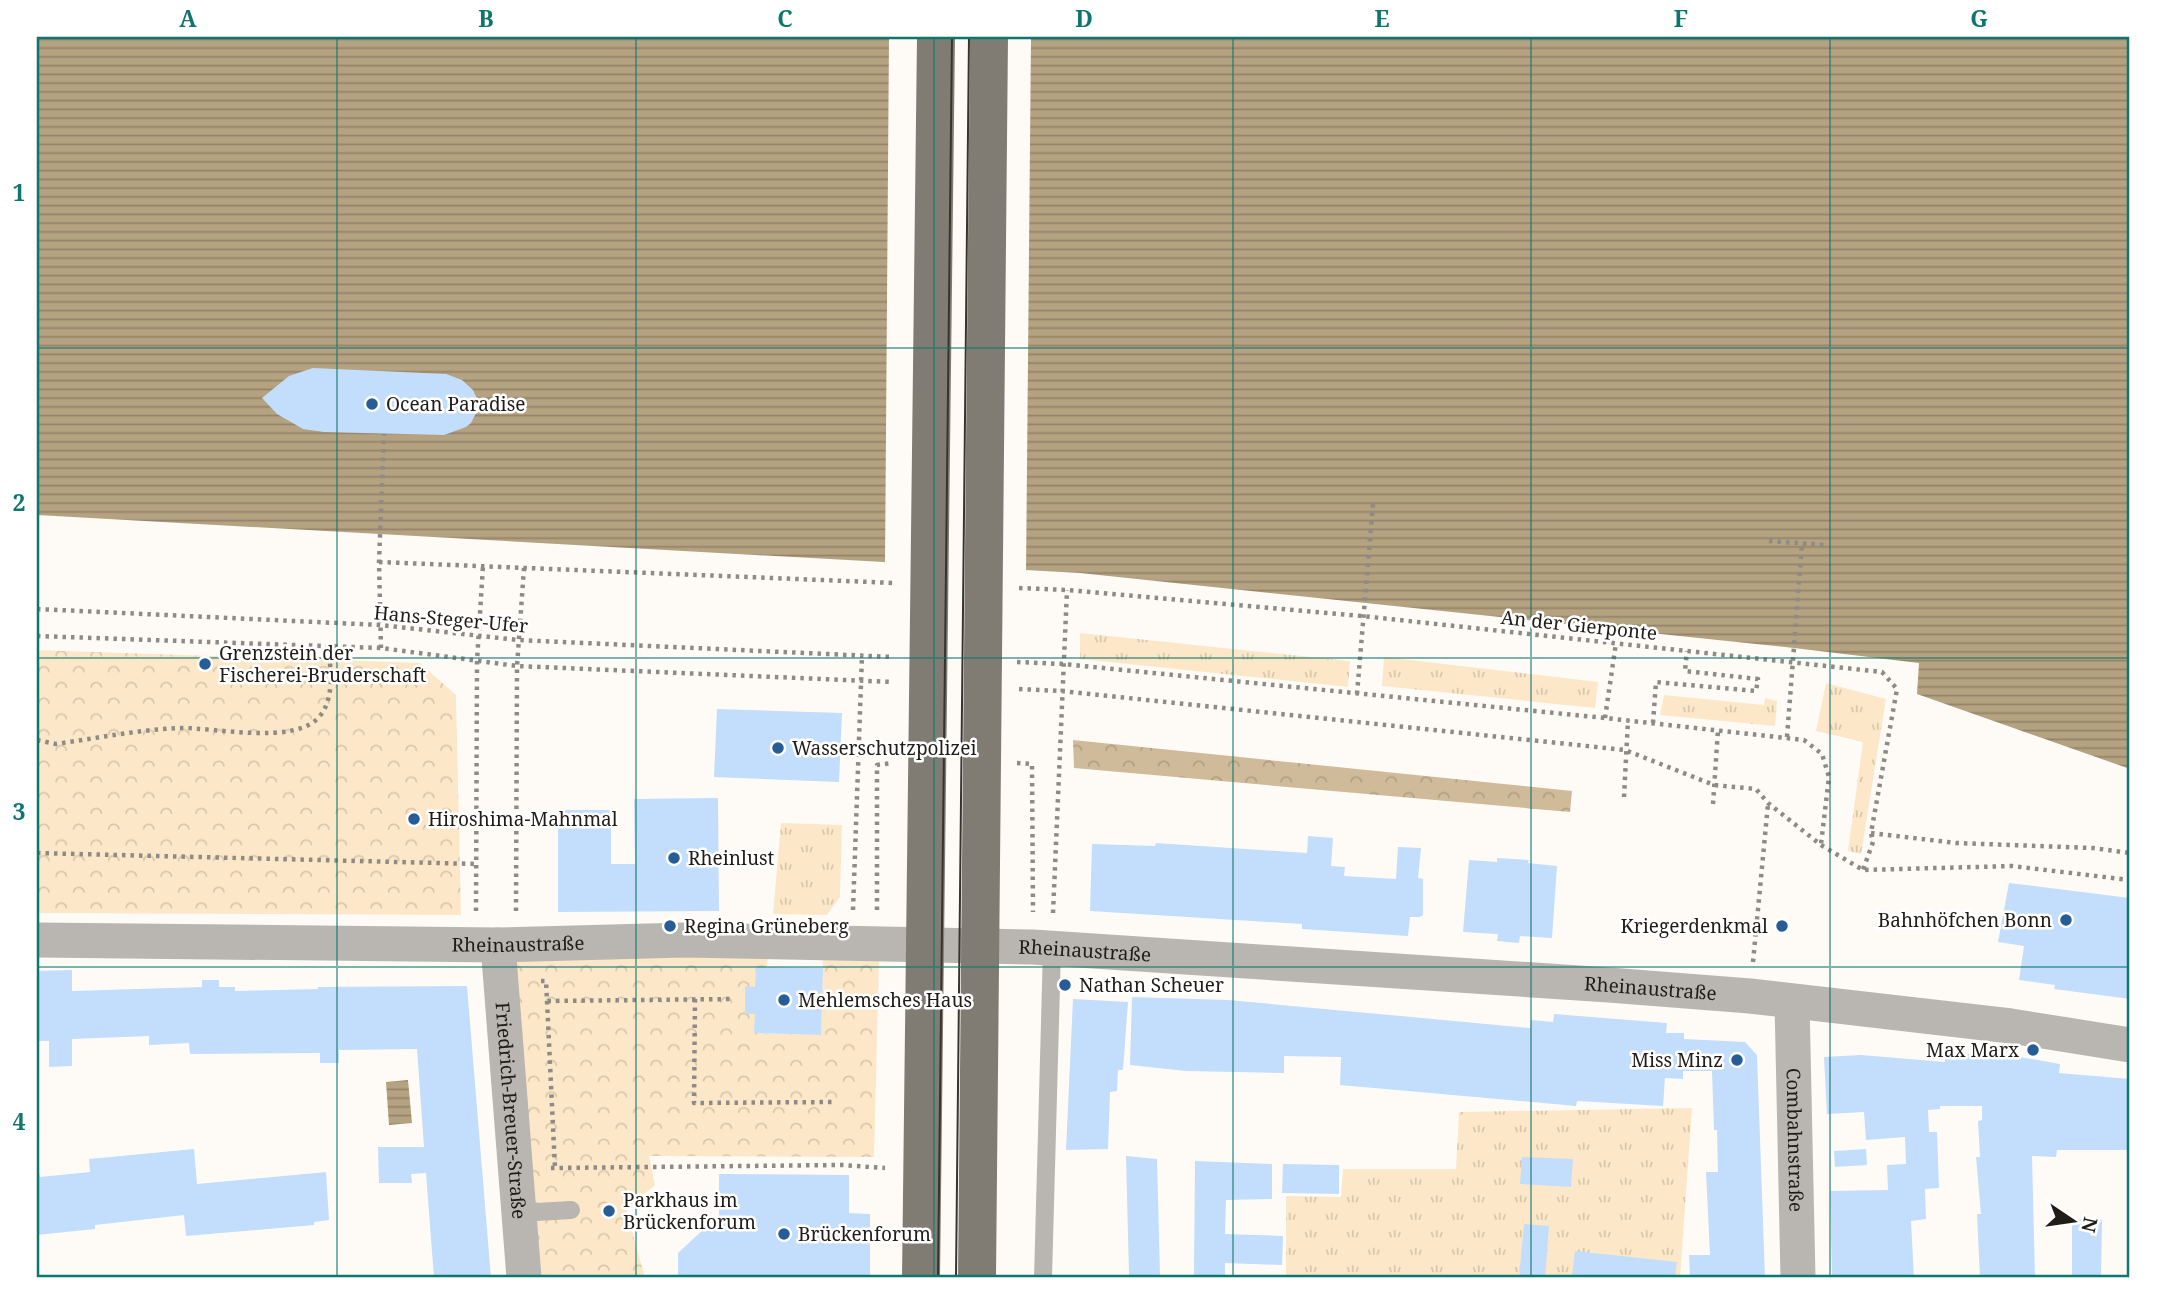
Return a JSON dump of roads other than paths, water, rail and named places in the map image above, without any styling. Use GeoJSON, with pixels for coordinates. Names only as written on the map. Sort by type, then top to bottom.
{"type":"FeatureCollection","features":[{"type":"Feature","properties":{"kind":"main road"},"geometry":{"type":"LineString","coordinates":[[921,1268],[936,37]]}},
{"type":"Feature","properties":{"kind":"main road"},"geometry":{"type":"LineString","coordinates":[[977,1269],[989,37]]}},
{"type":"Feature","properties":{"kind":"street","name":"Rheinaustraße"},"geometry":{"type":"LineString","coordinates":[[37,940],[498,945],[685,940],[1052,948],[1750,996],[2011,1026],[2130,1045]]}},
{"type":"Feature","properties":{"kind":"street","name":"Friedrich-Breuer-Straße"},"geometry":{"type":"LineString","coordinates":[[498,945],[524,1278]]}},
{"type":"Feature","properties":{"kind":"street","name":"Combahnstraße"},"geometry":{"type":"LineString","coordinates":[[1792,1002],[1798,1278]]}},
{"type":"Feature","properties":{"kind":"lane"},"geometry":{"type":"LineString","coordinates":[[1043,1278],[1052,948]]}},
{"type":"Feature","properties":{"kind":"lane"},"geometry":{"type":"LineString","coordinates":[[519,1213],[571,1210]]}},
{"type":"Feature","properties":{"kind":"tram line"},"geometry":{"type":"LineString","coordinates":[[938,1278],[952,37]]}},
{"type":"Feature","properties":{"kind":"tram line"},"geometry":{"type":"LineString","coordinates":[[956,1278],[969,37]]}},
{"type":"Feature","properties":{"kind":"place","name":"Ocean Paradise"},"geometry":{"type":"Point","coordinates":[372,404]}},
{"type":"Feature","properties":{"kind":"place","name":"Grenzstein der Fischerei-Bruderschaft"},"geometry":{"type":"Point","coordinates":[205,664]}},
{"type":"Feature","properties":{"kind":"place","name":"Wasserschutzpolizei"},"geometry":{"type":"Point","coordinates":[778,748]}},
{"type":"Feature","properties":{"kind":"place","name":"Hiroshima-Mahnmal"},"geometry":{"type":"Point","coordinates":[414,819]}},
{"type":"Feature","properties":{"kind":"place","name":"Rheinlust"},"geometry":{"type":"Point","coordinates":[674,858]}},
{"type":"Feature","properties":{"kind":"place","name":"Bahnhöfchen Bonn"},"geometry":{"type":"Point","coordinates":[2066,920]}},
{"type":"Feature","properties":{"kind":"place","name":"Regina Grüneberg"},"geometry":{"type":"Point","coordinates":[670,926]}},
{"type":"Feature","properties":{"kind":"place","name":"Kriegerdenkmal"},"geometry":{"type":"Point","coordinates":[1782,926]}},
{"type":"Feature","properties":{"kind":"place","name":"Nathan Scheuer"},"geometry":{"type":"Point","coordinates":[1065,985]}},
{"type":"Feature","properties":{"kind":"place","name":"Mehlemsches Haus"},"geometry":{"type":"Point","coordinates":[784,1000]}},
{"type":"Feature","properties":{"kind":"place","name":"Max Marx"},"geometry":{"type":"Point","coordinates":[2033,1050]}},
{"type":"Feature","properties":{"kind":"place","name":"Miss Minz"},"geometry":{"type":"Point","coordinates":[1737,1060]}},
{"type":"Feature","properties":{"kind":"place","name":"Parkhaus im Brückenforum"},"geometry":{"type":"Point","coordinates":[609,1211]}},
{"type":"Feature","properties":{"kind":"place","name":"Brückenforum"},"geometry":{"type":"Point","coordinates":[784,1234]}}]}
